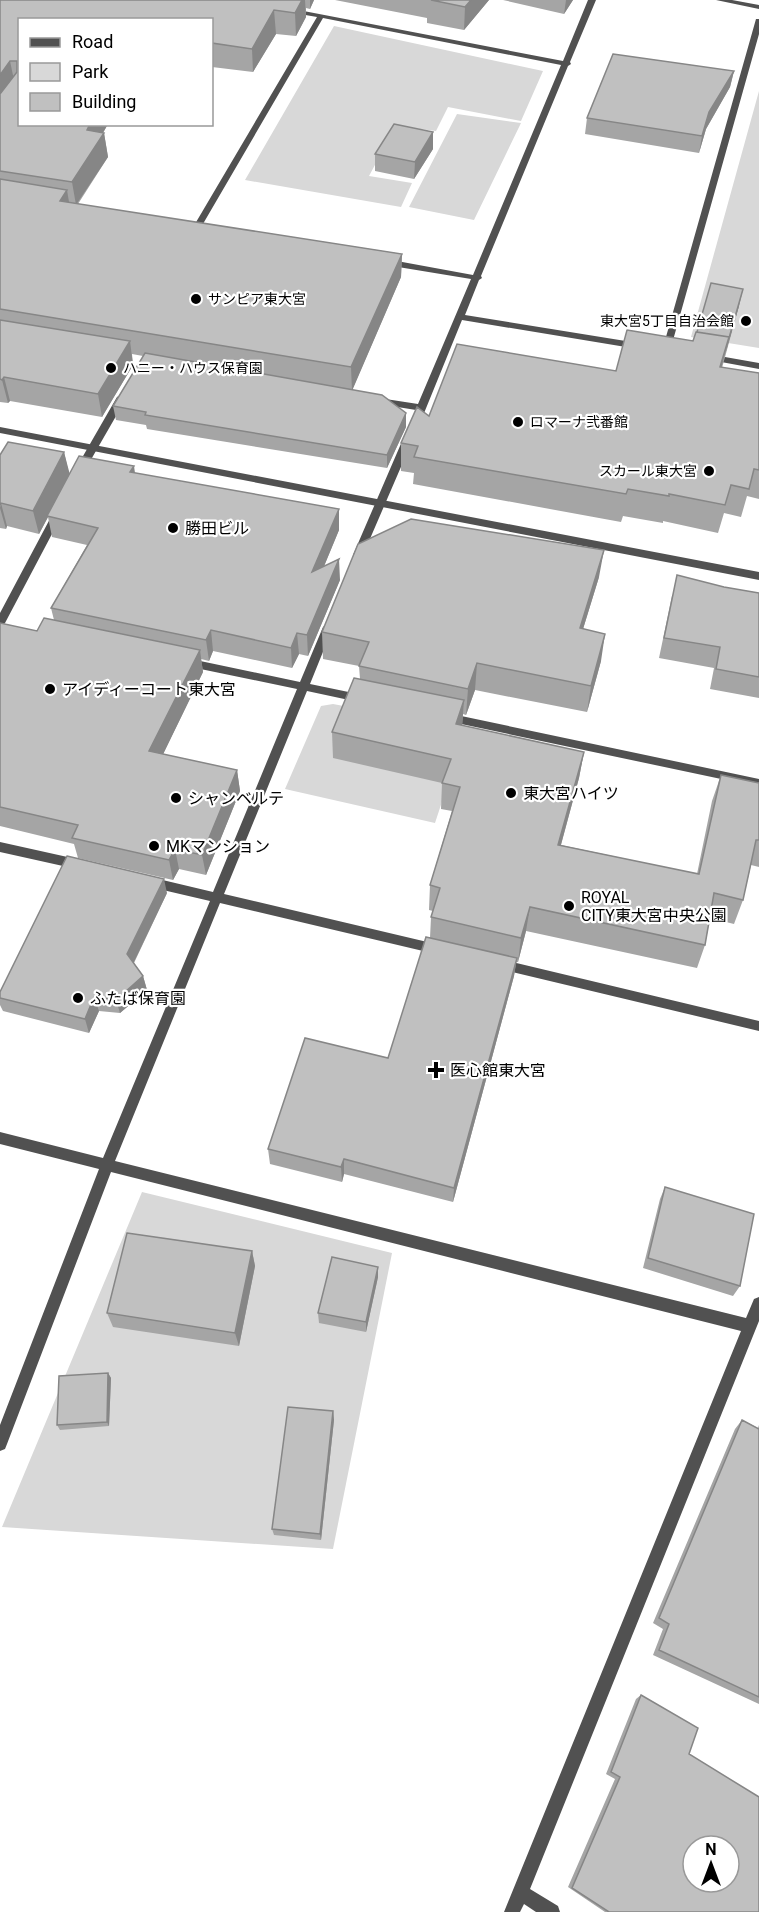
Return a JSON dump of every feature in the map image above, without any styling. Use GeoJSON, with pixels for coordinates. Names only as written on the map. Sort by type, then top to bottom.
{"type":"FeatureCollection","features":[{"type":"Feature","properties":{"kind":"street"},"geometry":{"type":"LineString","coordinates":[[352,569],[478,278],[592,0]]}},
{"type":"Feature","properties":{"kind":"street"},"geometry":{"type":"LineString","coordinates":[[720,0],[759,7]]}},
{"type":"Feature","properties":{"kind":"street"},"geometry":{"type":"LineString","coordinates":[[287,9],[567,64]]}},
{"type":"Feature","properties":{"kind":"street"},"geometry":{"type":"LineString","coordinates":[[196,229],[321,16]]}},
{"type":"Feature","properties":{"kind":"street"},"geometry":{"type":"LineString","coordinates":[[666,351],[759,21]]}},
{"type":"Feature","properties":{"kind":"street"},"geometry":{"type":"LineString","coordinates":[[184,227],[208,231]]}},
{"type":"Feature","properties":{"kind":"street"},"geometry":{"type":"LineString","coordinates":[[372,260],[478,278]]}},
{"type":"Feature","properties":{"kind":"street"},"geometry":{"type":"LineString","coordinates":[[461,317],[643,347]]}},
{"type":"Feature","properties":{"kind":"street"},"geometry":{"type":"LineString","coordinates":[[655,349],[678,352]]}},
{"type":"Feature","properties":{"kind":"street"},"geometry":{"type":"LineString","coordinates":[[701,356],[759,366]]}},
{"type":"Feature","properties":{"kind":"street"},"geometry":{"type":"LineString","coordinates":[[76,478],[126,390]]}},
{"type":"Feature","properties":{"kind":"street"},"geometry":{"type":"LineString","coordinates":[[364,398],[422,408]]}},
{"type":"Feature","properties":{"kind":"street"},"geometry":{"type":"LineString","coordinates":[[0,430],[759,576]]}},
{"type":"Feature","properties":{"kind":"street"},"geometry":{"type":"LineString","coordinates":[[12,626],[0,623],[60,509]]}},
{"type":"Feature","properties":{"kind":"street"},"geometry":{"type":"LineString","coordinates":[[0,1444],[107,1165],[334,612]]}},
{"type":"Feature","properties":{"kind":"street"},"geometry":{"type":"LineString","coordinates":[[175,660],[374,702]]}},
{"type":"Feature","properties":{"kind":"street"},"geometry":{"type":"LineString","coordinates":[[432,714],[759,783]]}},
{"type":"Feature","properties":{"kind":"street"},"geometry":{"type":"LineString","coordinates":[[0,847],[91,868]]}},
{"type":"Feature","properties":{"kind":"street"},"geometry":{"type":"LineString","coordinates":[[137,879],[448,952]]}},
{"type":"Feature","properties":{"kind":"street"},"geometry":{"type":"LineString","coordinates":[[482,960],[759,1026]]}},
{"type":"Feature","properties":{"kind":"street"},"geometry":{"type":"LineString","coordinates":[[0,1138],[750,1326]]}},
{"type":"Feature","properties":{"kind":"street"},"geometry":{"type":"LineString","coordinates":[[512,1912],[759,1304]]}},
{"type":"Feature","properties":{"kind":"street"},"geometry":{"type":"LineString","coordinates":[[520,1892],[552,1912]]}},
{"type":"Feature","properties":{"kind":"green space"},"geometry":{"type":"Polygon","coordinates":[[[334,26],[543,71],[521,121],[448,107],[436,131],[396,126],[369,176],[412,183],[401,207],[245,180],[334,26]]]}},
{"type":"Feature","properties":{"kind":"green space"},"geometry":{"type":"Polygon","coordinates":[[[759,91],[759,348],[691,337],[759,91]]]}},
{"type":"Feature","properties":{"kind":"green space"},"geometry":{"type":"Polygon","coordinates":[[[457,114],[521,123],[474,220],[409,207],[457,114]]]}},
{"type":"Feature","properties":{"kind":"green space"},"geometry":{"type":"Polygon","coordinates":[[[333,704],[466,729],[435,823],[285,789],[321,706],[333,704]]]}},
{"type":"Feature","properties":{"kind":"green space"},"geometry":{"type":"Polygon","coordinates":[[[142,1192],[392,1253],[333,1549],[2,1527],[142,1192]]]}},
{"type":"Feature","properties":{"kind":"building"},"geometry":{"type":"Polygon","coordinates":[[[0,0],[302,0],[295,13],[274,10],[252,49],[213,43],[213,18],[18,18],[18,126],[89,126],[87,130],[104,133],[72,182],[0,171],[0,94],[17,72],[17,61],[10,61],[0,75],[0,0]]]}},
{"type":"Feature","properties":{"kind":"building"},"geometry":{"type":"Polygon","coordinates":[[[431,0],[471,0],[465,7],[431,0]]]}},
{"type":"Feature","properties":{"kind":"building"},"geometry":{"type":"Polygon","coordinates":[[[613,54],[734,71],[709,112],[702,136],[587,118],[613,54]]]}},
{"type":"Feature","properties":{"kind":"building"},"geometry":{"type":"Polygon","coordinates":[[[394,124],[433,132],[415,162],[375,154],[394,124]]]}},
{"type":"Feature","properties":{"kind":"building","name":"サンピア東大宮"},"geometry":{"type":"Polygon","coordinates":[[[0,179],[67,190],[60,201],[402,254],[351,367],[0,309],[0,179]]]}},
{"type":"Feature","properties":{"kind":"building"},"geometry":{"type":"Polygon","coordinates":[[[711,283],[743,289],[729,338],[697,332],[711,283]]]}},
{"type":"Feature","properties":{"kind":"building"},"geometry":{"type":"Polygon","coordinates":[[[0,320],[130,341],[98,394],[4,377],[2,380],[0,379],[0,320]]]}},
{"type":"Feature","properties":{"kind":"building"},"geometry":{"type":"Polygon","coordinates":[[[627,330],[693,341],[696,332],[729,337],[720,367],[759,373],[759,470],[754,469],[749,489],[731,485],[725,505],[628,489],[626,494],[414,457],[418,446],[401,443],[417,407],[429,416],[457,344],[616,371],[627,330]]]}},
{"type":"Feature","properties":{"kind":"building"},"geometry":{"type":"Polygon","coordinates":[[[145,353],[382,395],[406,413],[387,455],[145,415],[146,412],[113,406],[145,353]]]}},
{"type":"Feature","properties":{"kind":"building"},"geometry":{"type":"Polygon","coordinates":[[[8,442],[64,452],[33,511],[1,503],[0,505],[0,455],[8,442]]]}},
{"type":"Feature","properties":{"kind":"building"},"geometry":{"type":"Polygon","coordinates":[[[79,456],[134,466],[130,472],[339,509],[312,572],[339,559],[307,635],[297,633],[291,648],[211,630],[206,640],[51,608],[98,528],[47,516],[79,456]]]}},
{"type":"Feature","properties":{"kind":"building"},"geometry":{"type":"Polygon","coordinates":[[[411,519],[604,550],[580,628],[605,634],[591,686],[477,663],[468,689],[359,666],[369,642],[322,632],[358,544],[411,519]]]}},
{"type":"Feature","properties":{"kind":"building"},"geometry":{"type":"Polygon","coordinates":[[[677,575],[759,593],[759,677],[716,669],[720,647],[664,638],[677,575]]]}},
{"type":"Feature","properties":{"kind":"building"},"geometry":{"type":"Polygon","coordinates":[[[44,618],[200,650],[149,751],[237,770],[202,855],[175,849],[169,860],[72,838],[78,825],[0,807],[0,623],[37,631],[44,618]]]}},
{"type":"Feature","properties":{"kind":"building"},"geometry":{"type":"Polygon","coordinates":[[[354,678],[464,700],[456,724],[584,752],[558,845],[699,874],[721,775],[759,783],[759,840],[756,840],[743,900],[714,893],[705,945],[530,907],[521,938],[431,917],[440,888],[430,885],[460,787],[442,783],[451,759],[332,732],[354,678]]]}},
{"type":"Feature","properties":{"kind":"building"},"geometry":{"type":"Polygon","coordinates":[[[67,856],[164,879],[127,954],[143,976],[116,1000],[94,997],[85,1019],[0,998],[0,992],[67,856]]]}},
{"type":"Feature","properties":{"kind":"building"},"geometry":{"type":"Polygon","coordinates":[[[426,937],[517,958],[454,1188],[344,1159],[341,1167],[268,1149],[305,1038],[388,1058],[426,937]]]}},
{"type":"Feature","properties":{"kind":"building"},"geometry":{"type":"Polygon","coordinates":[[[665,1187],[754,1214],[740,1286],[648,1258],[665,1187]]]}},
{"type":"Feature","properties":{"kind":"building"},"geometry":{"type":"Polygon","coordinates":[[[127,1233],[252,1251],[235,1333],[107,1313],[127,1233]]]}},
{"type":"Feature","properties":{"kind":"building"},"geometry":{"type":"Polygon","coordinates":[[[332,1257],[378,1267],[366,1322],[318,1313],[332,1257]]]}},
{"type":"Feature","properties":{"kind":"building"},"geometry":{"type":"Polygon","coordinates":[[[108,1373],[107,1422],[57,1425],[59,1376],[108,1373]]]}},
{"type":"Feature","properties":{"kind":"building"},"geometry":{"type":"Polygon","coordinates":[[[288,1407],[333,1411],[320,1534],[272,1529],[288,1407]]]}},
{"type":"Feature","properties":{"kind":"building"},"geometry":{"type":"Polygon","coordinates":[[[742,1420],[759,1429],[759,1697],[659,1650],[669,1624],[659,1618],[742,1420]]]}},
{"type":"Feature","properties":{"kind":"building"},"geometry":{"type":"Polygon","coordinates":[[[641,1695],[698,1728],[689,1754],[759,1797],[759,1912],[609,1912],[572,1888],[620,1777],[611,1772],[641,1695]]]}},
{"type":"Feature","properties":{"kind":"place","name":"サンピア東大宮"},"geometry":{"type":"Point","coordinates":[196,299]}},
{"type":"Feature","properties":{"kind":"place","name":"東大宮5丁目自治会館"},"geometry":{"type":"Point","coordinates":[746,321]}},
{"type":"Feature","properties":{"kind":"place","name":"ハニー・ハウス保育園"},"geometry":{"type":"Point","coordinates":[111,368]}},
{"type":"Feature","properties":{"kind":"place","name":"ロマーナ弐番館"},"geometry":{"type":"Point","coordinates":[518,422]}},
{"type":"Feature","properties":{"kind":"place","name":"スカール東大宮"},"geometry":{"type":"Point","coordinates":[709,471]}},
{"type":"Feature","properties":{"kind":"place","name":"勝田ビル"},"geometry":{"type":"Point","coordinates":[173,528]}},
{"type":"Feature","properties":{"kind":"place","name":"アイディーコート東大宮"},"geometry":{"type":"Point","coordinates":[50,689]}},
{"type":"Feature","properties":{"kind":"place","name":"東大宮ハイツ"},"geometry":{"type":"Point","coordinates":[511,793]}},
{"type":"Feature","properties":{"kind":"place","name":"シャンベルテ"},"geometry":{"type":"Point","coordinates":[176,798]}},
{"type":"Feature","properties":{"kind":"place","name":"MKマンション"},"geometry":{"type":"Point","coordinates":[154,846]}},
{"type":"Feature","properties":{"kind":"place","name":"ROYAL CITY東大宮中央公園"},"geometry":{"type":"Point","coordinates":[569,906]}},
{"type":"Feature","properties":{"kind":"place","name":"ふたば保育園"},"geometry":{"type":"Point","coordinates":[78,998]}},
{"type":"Feature","properties":{"kind":"place","name":"医心館東大宮"},"geometry":{"type":"Point","coordinates":[436,1070]}}]}
